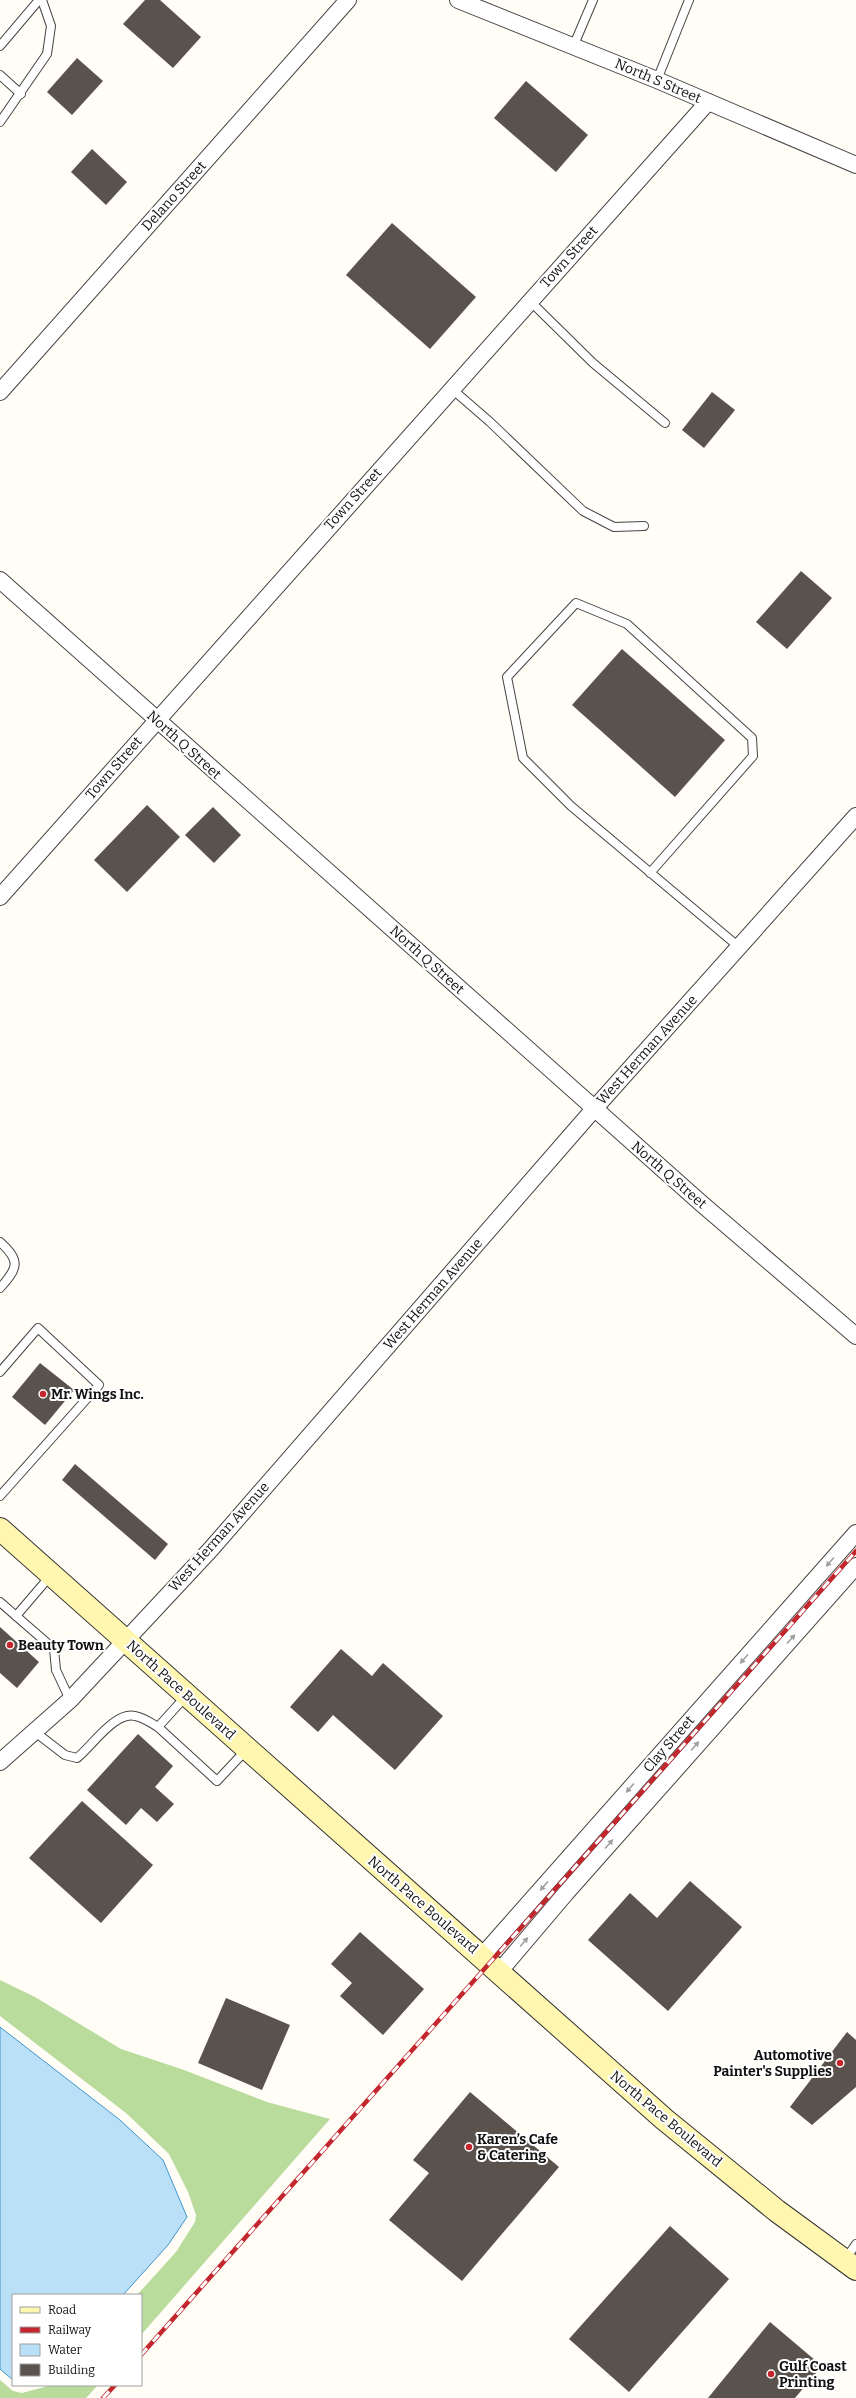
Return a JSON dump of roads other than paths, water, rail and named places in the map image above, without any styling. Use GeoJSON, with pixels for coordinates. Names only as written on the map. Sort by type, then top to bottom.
{"type":"FeatureCollection","features":[{"type":"Feature","properties":{"kind":"main road","name":"North Pace Boulevard"},"geometry":{"type":"LineString","coordinates":[[0,1529],[664,2119],[777,2211],[852,2258]]}},
{"type":"Feature","properties":{"kind":"street","name":"Delano Street"},"geometry":{"type":"LineString","coordinates":[[0,392],[348,0]]}},
{"type":"Feature","properties":{"kind":"street","name":"North S Street"},"geometry":{"type":"LineString","coordinates":[[458,0],[657,80],[856,165]]}},
{"type":"Feature","properties":{"kind":"street","name":"Town Street"},"geometry":{"type":"LineString","coordinates":[[0,897],[156,720],[708,102]]}},
{"type":"Feature","properties":{"kind":"street","name":"North Q Street"},"geometry":{"type":"LineString","coordinates":[[0,580],[594,1109],[856,1336]]}},
{"type":"Feature","properties":{"kind":"street","name":"West Herman Avenue"},"geometry":{"type":"LineString","coordinates":[[0,1762],[70,1700],[211,1549],[594,1109],[856,816]]}},
{"type":"Feature","properties":{"kind":"street","name":"Clay Street"},"geometry":{"type":"LineString","coordinates":[[482,1956],[856,1533]]}},
{"type":"Feature","properties":{"kind":"street","name":"Clay Street"},"geometry":{"type":"LineString","coordinates":[[499,1972],[566,1893],[856,1566]]}},
{"type":"Feature","properties":{"kind":"lane"},"geometry":{"type":"LineString","coordinates":[[0,46],[39,0]]}},
{"type":"Feature","properties":{"kind":"lane"},"geometry":{"type":"LineString","coordinates":[[0,122],[21,94],[47,54],[51,26],[42,0]]}},
{"type":"Feature","properties":{"kind":"lane"},"geometry":{"type":"LineString","coordinates":[[573,47],[593,0]]}},
{"type":"Feature","properties":{"kind":"lane"},"geometry":{"type":"LineString","coordinates":[[657,80],[689,0]]}},
{"type":"Feature","properties":{"kind":"lane"},"geometry":{"type":"LineString","coordinates":[[0,75],[21,94]]}},
{"type":"Feature","properties":{"kind":"lane"},"geometry":{"type":"LineString","coordinates":[[530,301],[593,363],[665,423]]}},
{"type":"Feature","properties":{"kind":"lane"},"geometry":{"type":"LineString","coordinates":[[452,389],[490,422],[583,512],[614,527],[644,526]]}},
{"type":"Feature","properties":{"kind":"lane"},"geometry":{"type":"LineString","coordinates":[[650,873],[753,756],[752,738],[627,624],[576,603],[507,677],[523,758],[571,806],[650,873],[739,947]]}},
{"type":"Feature","properties":{"kind":"lane"},"geometry":{"type":"LineString","coordinates":[[0,1242],[12,1254],[15,1266],[12,1275],[0,1288]]}},
{"type":"Feature","properties":{"kind":"lane"},"geometry":{"type":"LineString","coordinates":[[0,1372],[38,1328],[99,1385],[0,1496]]}},
{"type":"Feature","properties":{"kind":"lane"},"geometry":{"type":"LineString","coordinates":[[16,1616],[51,1574]]}},
{"type":"Feature","properties":{"kind":"lane"},"geometry":{"type":"LineString","coordinates":[[0,1602],[54,1649],[56,1670],[70,1700]]}},
{"type":"Feature","properties":{"kind":"lane"},"geometry":{"type":"LineString","coordinates":[[158,1727],[186,1695]]}},
{"type":"Feature","properties":{"kind":"lane"},"geometry":{"type":"LineString","coordinates":[[34,1732],[65,1755],[77,1758],[89,1748],[116,1719],[134,1715],[158,1727],[217,1781],[247,1749]]}},
{"type":"Feature","properties":{"kind":"water"},"geometry":{"type":"Polygon","coordinates":[[[0,2027],[120,2120],[163,2160],[187,2217],[168,2245],[124,2294],[12,2294],[12,2379],[0,2369],[0,2027]]]}},
{"type":"Feature","properties":{"kind":"railway"},"geometry":{"type":"LineString","coordinates":[[142,2354],[856,1551]]}},
{"type":"Feature","properties":{"kind":"railway"},"geometry":{"type":"LineString","coordinates":[[103,2398],[114,2386]]}},
{"type":"Feature","properties":{"kind":"place","name":"Mr. Wings Inc."},"geometry":{"type":"Point","coordinates":[43,1394]}},
{"type":"Feature","properties":{"kind":"place","name":"Beauty Town"},"geometry":{"type":"Point","coordinates":[10,1645]}},
{"type":"Feature","properties":{"kind":"place","name":"Automotive Painter's Supplies"},"geometry":{"type":"Point","coordinates":[840,2063]}},
{"type":"Feature","properties":{"kind":"place","name":"Karen’s Cafe & Catering"},"geometry":{"type":"Point","coordinates":[469,2147]}},
{"type":"Feature","properties":{"kind":"place","name":"Gulf Coast Printing"},"geometry":{"type":"Point","coordinates":[771,2374]}}]}
